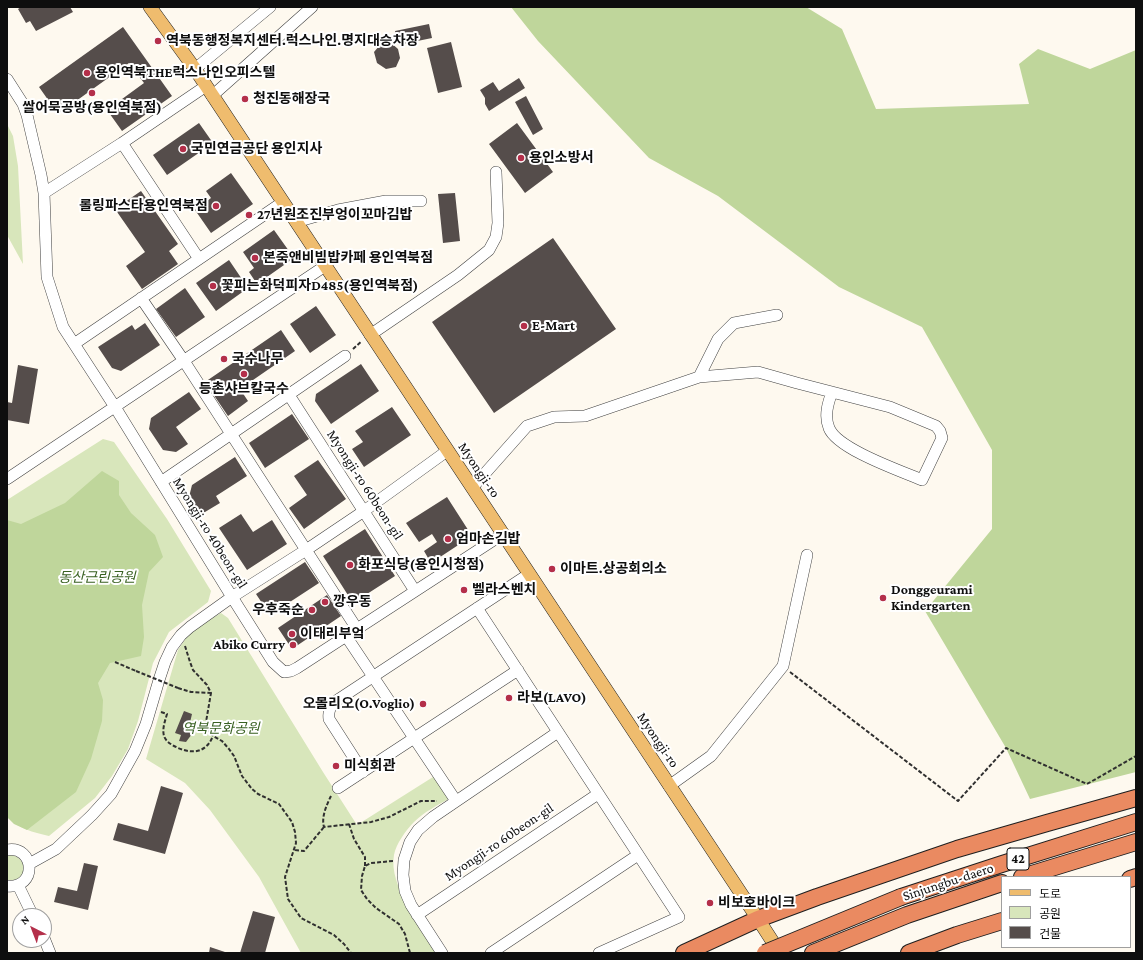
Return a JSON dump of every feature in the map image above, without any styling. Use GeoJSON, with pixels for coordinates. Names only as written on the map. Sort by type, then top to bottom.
{"type":"FeatureCollection","features":[{"type":"Feature","properties":{"kind":"highway"},"geometry":{"type":"LineString","coordinates":[[684,953],[758,919],[817,897],[958,849],[1136,798]]}},
{"type":"Feature","properties":{"kind":"highway","name":"Sinjungbu-daero"},"geometry":{"type":"LineString","coordinates":[[765,953],[901,897],[1136,822]]}},
{"type":"Feature","properties":{"kind":"highway","name":"42"},"geometry":{"type":"LineString","coordinates":[[1025,876],[1136,842]]}},
{"type":"Feature","properties":{"kind":"highway","name":"Sinjungbu-daero"},"geometry":{"type":"LineString","coordinates":[[813,953],[907,915],[1001,883]]}},
{"type":"Feature","properties":{"kind":"highway"},"geometry":{"type":"LineString","coordinates":[[909,953],[957,935],[1001,921]]}},
{"type":"Feature","properties":{"kind":"main road","name":"Myongji-ro"},"geometry":{"type":"LineString","coordinates":[[150,7],[195,69],[780,953]]}},
{"type":"Feature","properties":{"kind":"street"},"geometry":{"type":"LineString","coordinates":[[44,193],[122,143],[209,91],[312,7]]}},
{"type":"Feature","properties":{"kind":"street"},"geometry":{"type":"LineString","coordinates":[[195,69],[267,8]]}},
{"type":"Feature","properties":{"kind":"street","name":"Myongji-ro 40beon-gil"},"geometry":{"type":"LineString","coordinates":[[7,79],[23,104],[27,115],[41,174],[44,193],[47,277],[63,327],[273,662],[284,672],[291,671],[346,636]]}},
{"type":"Feature","properties":{"kind":"street"},"geometry":{"type":"LineString","coordinates":[[122,143],[199,259]]}},
{"type":"Feature","properties":{"kind":"street"},"geometry":{"type":"LineString","coordinates":[[370,335],[458,275],[489,250],[496,237],[498,223],[496,172]]}},
{"type":"Feature","properties":{"kind":"street"},"geometry":{"type":"LineString","coordinates":[[296,222],[338,210],[386,200],[421,201]]}},
{"type":"Feature","properties":{"kind":"street"},"geometry":{"type":"LineString","coordinates":[[74,344],[283,202]]}},
{"type":"Feature","properties":{"kind":"street"},"geometry":{"type":"LineString","coordinates":[[7,479],[325,266]]}},
{"type":"Feature","properties":{"kind":"street"},"geometry":{"type":"LineString","coordinates":[[141,298],[232,434],[357,629]]}},
{"type":"Feature","properties":{"kind":"street"},"geometry":{"type":"LineString","coordinates":[[699,377],[718,339],[734,323],[777,315]]}},
{"type":"Feature","properties":{"kind":"street"},"geometry":{"type":"LineString","coordinates":[[161,482],[345,356]]}},
{"type":"Feature","properties":{"kind":"street"},"geometry":{"type":"LineString","coordinates":[[472,488],[527,426],[554,417],[585,416],[699,377],[758,372],[890,407],[936,426],[940,430],[942,438],[922,480],[855,451],[834,437],[828,428],[827,415],[832,392]]}},
{"type":"Feature","properties":{"kind":"street","name":"Myongji-ro 60beon-gil"},"geometry":{"type":"LineString","coordinates":[[289,395],[415,591]]}},
{"type":"Feature","properties":{"kind":"street"},"geometry":{"type":"LineString","coordinates":[[29,864],[56,849],[92,816],[111,794],[136,751],[165,662],[172,647],[184,632],[232,597],[364,511],[448,451]]}},
{"type":"Feature","properties":{"kind":"street"},"geometry":{"type":"LineString","coordinates":[[456,801],[346,636],[503,534]]}},
{"type":"Feature","properties":{"kind":"street"},"geometry":{"type":"LineString","coordinates":[[670,786],[711,756],[783,666],[807,555]]}},
{"type":"Feature","properties":{"kind":"street"},"geometry":{"type":"LineString","coordinates":[[363,772],[329,719],[328,713],[336,701],[529,574]]}},
{"type":"Feature","properties":{"kind":"street"},"geometry":{"type":"LineString","coordinates":[[477,608],[679,917],[599,953]]}},
{"type":"Feature","properties":{"kind":"street"},"geometry":{"type":"LineString","coordinates":[[338,788],[518,670]]}},
{"type":"Feature","properties":{"kind":"street"},"geometry":{"type":"LineString","coordinates":[[442,953],[411,905],[405,891],[403,875],[404,860],[410,842],[418,830],[433,817],[558,732]]}},
{"type":"Feature","properties":{"kind":"street","name":"Myongji-ro 60beon-gil"},"geometry":{"type":"LineString","coordinates":[[417,915],[598,794]]}},
{"type":"Feature","properties":{"kind":"street"},"geometry":{"type":"LineString","coordinates":[[7,850],[17,850],[23,853],[27,858],[29,864],[28,876],[24,882],[13,886],[28,908]]}},
{"type":"Feature","properties":{"kind":"street"},"geometry":{"type":"LineString","coordinates":[[491,953],[638,855]]}},
{"type":"Feature","properties":{"kind":"path"},"geometry":{"type":"LineString","coordinates":[[345,356],[370,335]]}},
{"type":"Feature","properties":{"kind":"path"},"geometry":{"type":"LineString","coordinates":[[184,632],[185,646],[193,670],[211,693],[206,722],[208,729],[213,736],[222,741],[229,749],[234,756],[242,776],[252,789],[258,794],[279,804],[292,822],[296,843],[295,850],[285,877],[288,899],[301,918],[334,935],[351,953]]}},
{"type":"Feature","properties":{"kind":"path"},"geometry":{"type":"LineString","coordinates":[[115,662],[178,688],[191,692],[211,693]]}},
{"type":"Feature","properties":{"kind":"path"},"geometry":{"type":"LineString","coordinates":[[783,666],[958,801],[1006,748],[1087,784],[1136,756]]}},
{"type":"Feature","properties":{"kind":"path"},"geometry":{"type":"LineString","coordinates":[[150,707],[167,714],[164,735],[166,741],[174,746],[185,751],[200,751],[210,743],[213,736]]}},
{"type":"Feature","properties":{"kind":"path"},"geometry":{"type":"LineString","coordinates":[[324,827],[322,824],[326,805],[338,788]]}},
{"type":"Feature","properties":{"kind":"path"},"geometry":{"type":"LineString","coordinates":[[295,850],[304,851],[324,827],[371,822],[389,817],[421,800],[456,801]]}},
{"type":"Feature","properties":{"kind":"path"},"geometry":{"type":"LineString","coordinates":[[349,824],[354,839],[365,857],[361,890],[376,908],[399,924],[405,934],[410,953]]}},
{"type":"Feature","properties":{"kind":"path"},"geometry":{"type":"LineString","coordinates":[[365,866],[372,863],[404,860]]}},
{"type":"Feature","properties":{"kind":"green space"},"geometry":{"type":"Polygon","coordinates":[[[511,7],[806,7],[842,29],[876,109],[1029,104],[1019,64],[1038,49],[1090,69],[1136,50],[1136,772],[1030,799],[1006,748],[925,611],[992,529],[992,450],[922,327],[839,287],[718,196],[649,158],[538,41],[511,7]]]}},
{"type":"Feature","properties":{"kind":"green space"},"geometry":{"type":"Polygon","coordinates":[[[7,124],[13,136],[18,166],[23,264],[7,235],[7,124]]]}},
{"type":"Feature","properties":{"kind":"green space","name":"동산근린공원"},"geometry":{"type":"Polygon","coordinates":[[[103,439],[114,442],[167,519],[211,591],[208,602],[169,632],[153,663],[138,721],[128,749],[112,776],[95,798],[49,836],[26,830],[7,817],[7,500],[103,439]]]}},
{"type":"Feature","properties":{"kind":"green space","name":"동산근린공원"},"geometry":{"type":"Polygon","coordinates":[[[102,471],[119,481],[119,495],[131,513],[155,535],[163,557],[149,572],[142,605],[144,637],[141,656],[110,663],[98,683],[103,700],[102,721],[91,759],[76,792],[27,830],[14,824],[7,817],[7,520],[21,524],[65,503],[102,471]]]}},
{"type":"Feature","properties":{"kind":"green space","name":"역북문화공원"},"geometry":{"type":"Polygon","coordinates":[[[221,613],[228,618],[357,825],[433,777],[450,798],[414,822],[402,837],[394,855],[396,880],[401,893],[416,919],[439,953],[301,953],[259,877],[210,810],[185,783],[146,759],[178,650],[188,635],[221,613]]]}},
{"type":"Feature","properties":{"kind":"green space"},"geometry":{"type":"Polygon","coordinates":[[[11,855],[22,861],[24,865],[24,872],[18,879],[7,880],[7,856],[11,855]]]}},
{"type":"Feature","properties":{"kind":"building"},"geometry":{"type":"Polygon","coordinates":[[[21,7],[70,7],[73,12],[36,31],[30,21],[26,23],[18,9],[21,7]]]}},
{"type":"Feature","properties":{"kind":"building"},"geometry":{"type":"Polygon","coordinates":[[[429,24],[432,38],[398,45],[395,31],[429,24]]]}},
{"type":"Feature","properties":{"kind":"building","name":"용인역북THE럭스나인오피스텔"},"geometry":{"type":"Polygon","coordinates":[[[123,27],[172,96],[122,131],[107,110],[144,83],[129,63],[58,114],[39,87],[123,27]]]}},
{"type":"Feature","properties":{"kind":"building"},"geometry":{"type":"Polygon","coordinates":[[[390,42],[398,49],[400,58],[396,67],[386,69],[377,63],[374,52],[380,45],[390,42]]]}},
{"type":"Feature","properties":{"kind":"building"},"geometry":{"type":"Polygon","coordinates":[[[451,42],[462,87],[438,93],[427,48],[451,42]]]}},
{"type":"Feature","properties":{"kind":"building"},"geometry":{"type":"Polygon","coordinates":[[[519,78],[525,88],[489,111],[485,104],[485,98],[480,90],[493,82],[499,91],[519,78]]]}},
{"type":"Feature","properties":{"kind":"building"},"geometry":{"type":"Polygon","coordinates":[[[526,96],[543,129],[533,135],[515,102],[526,96]]]}},
{"type":"Feature","properties":{"kind":"building","name":"국민연금공단 용인지사"},"geometry":{"type":"Polygon","coordinates":[[[199,123],[213,143],[167,175],[153,155],[199,123]]]}},
{"type":"Feature","properties":{"kind":"building","name":"용인소방서"},"geometry":{"type":"Polygon","coordinates":[[[517,123],[553,172],[525,193],[489,144],[517,123]]]}},
{"type":"Feature","properties":{"kind":"building"},"geometry":{"type":"Polygon","coordinates":[[[231,173],[253,204],[211,233],[195,210],[211,198],[206,191],[231,173]]]}},
{"type":"Feature","properties":{"kind":"building"},"geometry":{"type":"Polygon","coordinates":[[[141,191],[178,244],[169,251],[178,264],[142,289],[126,266],[145,252],[115,209],[141,191]]]}},
{"type":"Feature","properties":{"kind":"building"},"geometry":{"type":"Polygon","coordinates":[[[455,193],[460,241],[443,243],[438,194],[455,193]]]}},
{"type":"Feature","properties":{"kind":"building"},"geometry":{"type":"Polygon","coordinates":[[[274,230],[294,258],[257,284],[249,272],[254,268],[243,252],[274,230]]]}},
{"type":"Feature","properties":{"kind":"building","name":"E-Mart"},"geometry":{"type":"Polygon","coordinates":[[[553,238],[616,329],[494,413],[432,322],[553,238]]]}},
{"type":"Feature","properties":{"kind":"building"},"geometry":{"type":"Polygon","coordinates":[[[229,260],[248,288],[216,311],[196,283],[229,260]]]}},
{"type":"Feature","properties":{"kind":"building"},"geometry":{"type":"Polygon","coordinates":[[[185,288],[205,317],[176,337],[156,309],[185,288]]]}},
{"type":"Feature","properties":{"kind":"building"},"geometry":{"type":"Polygon","coordinates":[[[316,306],[336,335],[310,353],[290,324],[316,306]]]}},
{"type":"Feature","properties":{"kind":"building"},"geometry":{"type":"Polygon","coordinates":[[[145,323],[160,345],[121,371],[112,368],[98,347],[132,325],[135,330],[145,323]]]}},
{"type":"Feature","properties":{"kind":"building"},"geometry":{"type":"Polygon","coordinates":[[[281,330],[295,351],[240,389],[248,401],[228,416],[205,382],[281,330]]]}},
{"type":"Feature","properties":{"kind":"building"},"geometry":{"type":"Polygon","coordinates":[[[361,364],[379,391],[331,424],[315,401],[316,394],[361,364]]]}},
{"type":"Feature","properties":{"kind":"building"},"geometry":{"type":"Polygon","coordinates":[[[18,365],[38,369],[29,424],[7,420],[7,402],[12,403],[18,365]]]}},
{"type":"Feature","properties":{"kind":"building"},"geometry":{"type":"Polygon","coordinates":[[[189,392],[201,409],[176,427],[188,444],[176,452],[163,450],[149,429],[151,418],[189,392]]]}},
{"type":"Feature","properties":{"kind":"building"},"geometry":{"type":"Polygon","coordinates":[[[392,407],[411,435],[364,467],[352,449],[363,442],[355,431],[392,407]]]}},
{"type":"Feature","properties":{"kind":"building"},"geometry":{"type":"Polygon","coordinates":[[[292,414],[309,439],[265,468],[249,443],[292,414]]]}},
{"type":"Feature","properties":{"kind":"building"},"geometry":{"type":"Polygon","coordinates":[[[235,457],[247,476],[216,496],[220,503],[200,515],[189,497],[192,485],[235,457]]]}},
{"type":"Feature","properties":{"kind":"building"},"geometry":{"type":"Polygon","coordinates":[[[318,460],[346,499],[304,529],[289,508],[307,495],[294,476],[318,460]]]}},
{"type":"Feature","properties":{"kind":"building"},"geometry":{"type":"Polygon","coordinates":[[[447,497],[472,536],[431,563],[424,551],[437,542],[432,534],[419,542],[406,523],[447,497]]]}},
{"type":"Feature","properties":{"kind":"building"},"geometry":{"type":"Polygon","coordinates":[[[241,514],[253,532],[272,520],[287,544],[247,570],[219,528],[241,514]]]}},
{"type":"Feature","properties":{"kind":"building"},"geometry":{"type":"Polygon","coordinates":[[[365,529],[395,576],[353,603],[323,556],[365,529]]]}},
{"type":"Feature","properties":{"kind":"building"},"geometry":{"type":"Polygon","coordinates":[[[305,562],[319,583],[270,615],[256,594],[305,562]]]}},
{"type":"Feature","properties":{"kind":"building"},"geometry":{"type":"Polygon","coordinates":[[[327,595],[341,616],[292,649],[278,628],[327,595]]]}},
{"type":"Feature","properties":{"kind":"building"},"geometry":{"type":"Polygon","coordinates":[[[184,711],[192,714],[188,731],[192,734],[186,742],[179,741],[181,735],[175,733],[184,711]]]}},
{"type":"Feature","properties":{"kind":"building"},"geometry":{"type":"Polygon","coordinates":[[[161,786],[183,793],[165,854],[113,840],[118,823],[148,831],[161,786]]]}},
{"type":"Feature","properties":{"kind":"building"},"geometry":{"type":"Polygon","coordinates":[[[84,863],[98,866],[88,910],[54,902],[58,887],[77,891],[84,863]]]}},
{"type":"Feature","properties":{"kind":"building"},"geometry":{"type":"Polygon","coordinates":[[[253,911],[275,917],[265,953],[240,953],[253,911]]]}},
{"type":"Feature","properties":{"kind":"building"},"geometry":{"type":"Polygon","coordinates":[[[210,947],[228,953],[209,953],[210,947]]]}},
{"type":"Feature","properties":{"kind":"place","name":"역북동행정복지센터.럭스나인.명지대승차장"},"geometry":{"type":"Point","coordinates":[158,41]}},
{"type":"Feature","properties":{"kind":"place","name":"용인역북THE럭스나인오피스텔"},"geometry":{"type":"Point","coordinates":[87,73]}},
{"type":"Feature","properties":{"kind":"place","name":"쌀어묵공방(용인역북점)"},"geometry":{"type":"Point","coordinates":[92,93]}},
{"type":"Feature","properties":{"kind":"place","name":"청진동해장국"},"geometry":{"type":"Point","coordinates":[245,99]}},
{"type":"Feature","properties":{"kind":"place","name":"국민연금공단 용인지사"},"geometry":{"type":"Point","coordinates":[183,149]}},
{"type":"Feature","properties":{"kind":"place","name":"용인소방서"},"geometry":{"type":"Point","coordinates":[521,158]}},
{"type":"Feature","properties":{"kind":"place","name":"롤링파스타용인역북점"},"geometry":{"type":"Point","coordinates":[216,206]}},
{"type":"Feature","properties":{"kind":"place","name":"27년원조진부엉이꼬마김밥"},"geometry":{"type":"Point","coordinates":[249,215]}},
{"type":"Feature","properties":{"kind":"place","name":"본죽앤비빔밥카페 용인역북점"},"geometry":{"type":"Point","coordinates":[255,258]}},
{"type":"Feature","properties":{"kind":"place","name":"꽃피는화덕피자D485(용인역북점)"},"geometry":{"type":"Point","coordinates":[213,286]}},
{"type":"Feature","properties":{"kind":"place","name":"E-Mart"},"geometry":{"type":"Point","coordinates":[524,326]}},
{"type":"Feature","properties":{"kind":"place","name":"국수나무"},"geometry":{"type":"Point","coordinates":[224,359]}},
{"type":"Feature","properties":{"kind":"place","name":"등촌샤브칼국수"},"geometry":{"type":"Point","coordinates":[244,374]}},
{"type":"Feature","properties":{"kind":"place","name":"엄마손김밥"},"geometry":{"type":"Point","coordinates":[448,539]}},
{"type":"Feature","properties":{"kind":"place","name":"화포식당(용인시청점)"},"geometry":{"type":"Point","coordinates":[350,565]}},
{"type":"Feature","properties":{"kind":"place","name":"이마트.상공회의소"},"geometry":{"type":"Point","coordinates":[552,569]}},
{"type":"Feature","properties":{"kind":"place","name":"벨라스벤치"},"geometry":{"type":"Point","coordinates":[464,590]}},
{"type":"Feature","properties":{"kind":"place","name":"Donggeurami Kindergarten"},"geometry":{"type":"Point","coordinates":[883,598]}},
{"type":"Feature","properties":{"kind":"place","name":"깡우동"},"geometry":{"type":"Point","coordinates":[325,602]}},
{"type":"Feature","properties":{"kind":"place","name":"우후죽순"},"geometry":{"type":"Point","coordinates":[312,610]}},
{"type":"Feature","properties":{"kind":"place","name":"이태리부엌"},"geometry":{"type":"Point","coordinates":[292,634]}},
{"type":"Feature","properties":{"kind":"place","name":"Abiko Curry"},"geometry":{"type":"Point","coordinates":[293,645]}},
{"type":"Feature","properties":{"kind":"place","name":"라보(LAVO)"},"geometry":{"type":"Point","coordinates":[509,698]}},
{"type":"Feature","properties":{"kind":"place","name":"오볼리오(O.Voglio)"},"geometry":{"type":"Point","coordinates":[423,704]}},
{"type":"Feature","properties":{"kind":"place","name":"미식회관"},"geometry":{"type":"Point","coordinates":[336,766]}},
{"type":"Feature","properties":{"kind":"place","name":"비보호바이크"},"geometry":{"type":"Point","coordinates":[710,903]}}]}
